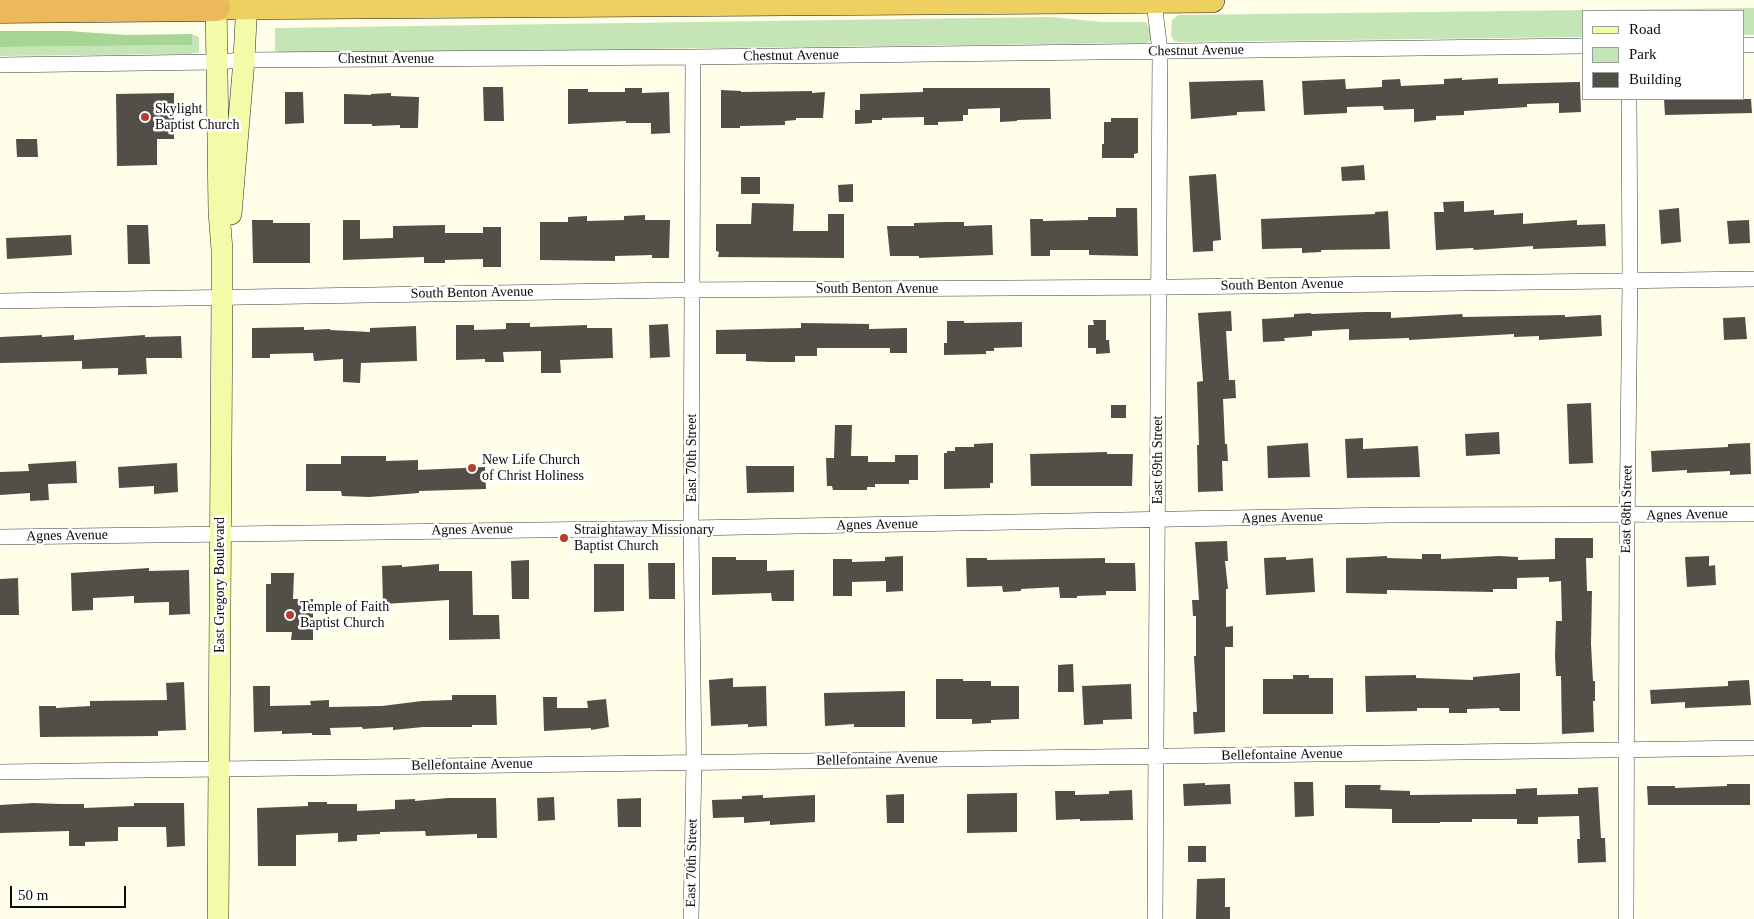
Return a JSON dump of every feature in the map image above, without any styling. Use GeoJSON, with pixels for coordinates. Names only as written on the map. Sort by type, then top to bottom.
{"type":"FeatureCollection","features":[{"type":"Feature","properties":{"kind":"highway"},"geometry":{"type":"LineString","coordinates":[[0,9],[247,3],[1154,2],[1212,0]]}},
{"type":"Feature","properties":{"kind":"main road","name":"East Gregory Boulevard"},"geometry":{"type":"LineString","coordinates":[[222,250],[231,216],[247,3]]}},
{"type":"Feature","properties":{"kind":"main road","name":"East Gregory Boulevard"},"geometry":{"type":"LineString","coordinates":[[216,4],[219,212],[222,250],[218,919]]}},
{"type":"Feature","properties":{"kind":"street","name":"East 69th Street"},"geometry":{"type":"LineString","coordinates":[[1154,2],[1160,51],[1155,919]]}},
{"type":"Feature","properties":{"kind":"street","name":"Chestnut Avenue"},"geometry":{"type":"LineString","coordinates":[[0,65],[244,60],[693,57],[1582,46]]}},
{"type":"Feature","properties":{"kind":"street","name":"East 70th Street"},"geometry":{"type":"LineString","coordinates":[[691,919],[694,762],[691,528],[693,57]]}},
{"type":"Feature","properties":{"kind":"street","name":"East 68th Street"},"geometry":{"type":"LineString","coordinates":[[1626,919],[1625,750],[1630,281],[1629,100]]}},
{"type":"Feature","properties":{"kind":"street","name":"South Benton Avenue"},"geometry":{"type":"LineString","coordinates":[[0,301],[692,290],[1158,287],[1754,279]]}},
{"type":"Feature","properties":{"kind":"street","name":"Agnes Avenue"},"geometry":{"type":"LineString","coordinates":[[0,537],[1158,521],[1392,515],[1627,516],[1754,514]]}},
{"type":"Feature","properties":{"kind":"street","name":"Bellefontaine Avenue"},"geometry":{"type":"LineString","coordinates":[[0,772],[1754,748]]}},
{"type":"Feature","properties":{"kind":"green space"},"geometry":{"type":"Polygon","coordinates":[[[1754,8],[1754,35],[1744,35],[1744,10],[1589,10],[1754,8]]]}},
{"type":"Feature","properties":{"kind":"green space"},"geometry":{"type":"Polygon","coordinates":[[[1582,10],[1582,37],[1179,42],[1174,41],[1171,36],[1172,20],[1178,15],[1582,10]]]}},
{"type":"Feature","properties":{"kind":"green space"},"geometry":{"type":"Polygon","coordinates":[[[1051,17],[1102,22],[1146,22],[1150,29],[1151,39],[1146,43],[292,53],[275,51],[275,28],[1051,17]]]}},
{"type":"Feature","properties":{"kind":"green space"},"geometry":{"type":"Polygon","coordinates":[[[0,31],[68,31],[126,35],[192,34],[192,45],[0,47],[0,31]]]}},
{"type":"Feature","properties":{"kind":"green space"},"geometry":{"type":"Polygon","coordinates":[[[192,34],[199,37],[199,52],[190,54],[0,56],[0,47],[192,45],[192,34]]]}},
{"type":"Feature","properties":{"kind":"building"},"geometry":{"type":"Polygon","coordinates":[[[1462,78],[1462,80],[1498,78],[1498,84],[1580,82],[1581,112],[1559,113],[1559,103],[1527,104],[1527,107],[1464,111],[1464,115],[1436,116],[1436,120],[1414,122],[1414,109],[1384,110],[1383,106],[1347,107],[1347,113],[1304,115],[1302,81],[1345,79],[1346,89],[1382,87],[1382,80],[1400,79],[1401,86],[1444,84],[1444,79],[1462,78]]]}},
{"type":"Feature","properties":{"kind":"building"},"geometry":{"type":"Polygon","coordinates":[[[1263,80],[1265,111],[1237,112],[1237,115],[1191,119],[1189,82],[1263,80]]]}},
{"type":"Feature","properties":{"kind":"building"},"geometry":{"type":"Polygon","coordinates":[[[483,87],[503,87],[504,121],[484,121],[483,87]]]}},
{"type":"Feature","properties":{"kind":"building"},"geometry":{"type":"Polygon","coordinates":[[[625,88],[642,88],[642,93],[669,92],[670,133],[651,134],[651,123],[626,123],[626,121],[568,124],[568,89],[588,89],[588,92],[625,92],[625,88]]]}},
{"type":"Feature","properties":{"kind":"building"},"geometry":{"type":"Polygon","coordinates":[[[923,88],[1050,88],[1051,119],[1000,122],[1000,108],[968,109],[968,115],[963,115],[963,121],[938,122],[938,125],[924,125],[924,117],[882,118],[882,120],[872,120],[872,123],[855,124],[855,110],[860,110],[860,94],[923,92],[923,88]]]}},
{"type":"Feature","properties":{"kind":"building"},"geometry":{"type":"Polygon","coordinates":[[[721,90],[741,92],[825,92],[823,118],[796,118],[796,120],[785,121],[785,125],[721,128],[721,90]]]}},
{"type":"Feature","properties":{"kind":"building"},"geometry":{"type":"Polygon","coordinates":[[[285,92],[303,92],[304,123],[285,124],[285,92]]]}},
{"type":"Feature","properties":{"kind":"building","name":"Skylight Baptist Church"},"geometry":{"type":"Polygon","coordinates":[[[174,93],[174,139],[157,139],[157,165],[117,166],[116,94],[174,93]]]}},
{"type":"Feature","properties":{"kind":"building"},"geometry":{"type":"Polygon","coordinates":[[[391,93],[391,96],[419,97],[418,128],[400,128],[400,125],[344,124],[344,94],[371,95],[391,93]]]}},
{"type":"Feature","properties":{"kind":"building"},"geometry":{"type":"Polygon","coordinates":[[[1751,99],[1752,113],[1665,115],[1664,100],[1751,99]]]}},
{"type":"Feature","properties":{"kind":"building"},"geometry":{"type":"Polygon","coordinates":[[[1111,118],[1138,118],[1138,153],[1134,154],[1134,158],[1102,158],[1104,122],[1111,122],[1111,118]]]}},
{"type":"Feature","properties":{"kind":"building"},"geometry":{"type":"Polygon","coordinates":[[[16,139],[37,139],[38,157],[17,157],[16,139]]]}},
{"type":"Feature","properties":{"kind":"building"},"geometry":{"type":"Polygon","coordinates":[[[1364,165],[1365,180],[1342,181],[1341,167],[1364,165]]]}},
{"type":"Feature","properties":{"kind":"building"},"geometry":{"type":"Polygon","coordinates":[[[1216,174],[1221,240],[1213,241],[1213,251],[1193,252],[1189,176],[1216,174]]]}},
{"type":"Feature","properties":{"kind":"building"},"geometry":{"type":"Polygon","coordinates":[[[741,177],[760,177],[760,194],[741,194],[741,177]]]}},
{"type":"Feature","properties":{"kind":"building"},"geometry":{"type":"Polygon","coordinates":[[[853,184],[853,202],[839,202],[838,185],[853,184]]]}},
{"type":"Feature","properties":{"kind":"building"},"geometry":{"type":"Polygon","coordinates":[[[1464,201],[1464,212],[1494,210],[1494,215],[1523,213],[1523,224],[1577,220],[1577,225],[1605,224],[1606,246],[1533,249],[1533,246],[1474,250],[1473,248],[1436,250],[1434,212],[1444,212],[1443,202],[1464,201]]]}},
{"type":"Feature","properties":{"kind":"building"},"geometry":{"type":"Polygon","coordinates":[[[752,203],[794,204],[793,231],[828,231],[828,214],[844,214],[844,258],[718,257],[719,252],[716,251],[716,224],[751,224],[752,203]]]}},
{"type":"Feature","properties":{"kind":"building"},"geometry":{"type":"Polygon","coordinates":[[[1116,208],[1137,208],[1138,256],[1089,255],[1089,250],[1050,250],[1050,256],[1031,256],[1030,219],[1043,219],[1043,221],[1088,220],[1088,217],[1116,217],[1116,208]]]}},
{"type":"Feature","properties":{"kind":"building"},"geometry":{"type":"Polygon","coordinates":[[[1679,208],[1681,242],[1661,244],[1659,210],[1679,208]]]}},
{"type":"Feature","properties":{"kind":"building"},"geometry":{"type":"Polygon","coordinates":[[[1388,211],[1390,249],[1321,250],[1321,252],[1302,253],[1302,248],[1262,249],[1261,219],[1375,214],[1375,212],[1388,211]]]}},
{"type":"Feature","properties":{"kind":"building"},"geometry":{"type":"Polygon","coordinates":[[[645,215],[645,220],[670,220],[669,258],[652,258],[652,255],[615,256],[615,261],[540,260],[540,222],[568,222],[568,217],[587,216],[587,221],[624,220],[624,216],[645,215]]]}},
{"type":"Feature","properties":{"kind":"building"},"geometry":{"type":"Polygon","coordinates":[[[252,220],[273,220],[273,223],[310,223],[310,263],[253,263],[252,220]]]}},
{"type":"Feature","properties":{"kind":"building"},"geometry":{"type":"Polygon","coordinates":[[[343,220],[360,220],[360,239],[393,238],[393,226],[445,225],[445,233],[483,233],[483,227],[501,227],[501,267],[483,267],[483,259],[445,260],[445,263],[424,263],[424,257],[343,260],[343,220]]]}},
{"type":"Feature","properties":{"kind":"building"},"geometry":{"type":"Polygon","coordinates":[[[1749,220],[1750,243],[1729,244],[1727,221],[1749,220]]]}},
{"type":"Feature","properties":{"kind":"building"},"geometry":{"type":"Polygon","coordinates":[[[964,222],[964,226],[992,225],[993,255],[919,258],[919,256],[890,256],[887,226],[914,226],[914,223],[964,222]]]}},
{"type":"Feature","properties":{"kind":"building"},"geometry":{"type":"Polygon","coordinates":[[[127,225],[148,225],[150,264],[128,264],[127,225]]]}},
{"type":"Feature","properties":{"kind":"building"},"geometry":{"type":"Polygon","coordinates":[[[71,235],[72,255],[7,259],[6,238],[71,235]]]}},
{"type":"Feature","properties":{"kind":"building"},"geometry":{"type":"Polygon","coordinates":[[[1231,311],[1232,331],[1226,331],[1229,380],[1235,380],[1236,398],[1223,399],[1225,444],[1227,444],[1228,461],[1222,461],[1223,491],[1198,492],[1197,382],[1203,381],[1198,313],[1231,311]]]}},
{"type":"Feature","properties":{"kind":"building"},"geometry":{"type":"Polygon","coordinates":[[[1391,312],[1391,318],[1462,314],[1463,317],[1601,315],[1602,336],[1539,340],[1539,336],[1514,337],[1514,334],[1409,340],[1409,338],[1349,340],[1349,329],[1312,331],[1312,336],[1284,338],[1285,341],[1263,342],[1262,319],[1294,317],[1294,314],[1391,312]]]}},
{"type":"Feature","properties":{"kind":"building"},"geometry":{"type":"Polygon","coordinates":[[[1745,317],[1747,339],[1724,340],[1723,318],[1745,317]]]}},
{"type":"Feature","properties":{"kind":"building"},"geometry":{"type":"Polygon","coordinates":[[[1093,320],[1106,320],[1106,340],[1109,340],[1110,353],[1096,354],[1096,348],[1088,348],[1088,325],[1094,325],[1093,320]]]}},
{"type":"Feature","properties":{"kind":"building"},"geometry":{"type":"Polygon","coordinates":[[[947,321],[964,321],[964,323],[1022,322],[1022,347],[994,348],[994,351],[986,351],[986,354],[944,355],[944,343],[947,343],[947,321]]]}},
{"type":"Feature","properties":{"kind":"building"},"geometry":{"type":"Polygon","coordinates":[[[506,323],[530,323],[530,327],[587,325],[587,328],[612,328],[613,358],[560,360],[561,373],[541,373],[541,351],[503,352],[504,362],[485,362],[485,359],[456,360],[456,325],[474,325],[474,330],[506,329],[506,323]]]}},
{"type":"Feature","properties":{"kind":"building"},"geometry":{"type":"Polygon","coordinates":[[[801,323],[869,324],[869,329],[907,328],[907,353],[890,353],[890,348],[817,348],[817,356],[795,356],[795,362],[746,361],[746,354],[716,354],[716,330],[801,328],[801,323]]]}},
{"type":"Feature","properties":{"kind":"building"},"geometry":{"type":"Polygon","coordinates":[[[668,324],[670,357],[650,358],[649,325],[668,324]]]}},
{"type":"Feature","properties":{"kind":"building"},"geometry":{"type":"Polygon","coordinates":[[[416,326],[417,361],[361,363],[360,383],[343,382],[343,359],[314,361],[313,353],[270,354],[270,358],[252,358],[252,328],[304,327],[304,330],[330,329],[370,332],[370,328],[416,326]]]}},
{"type":"Feature","properties":{"kind":"building"},"geometry":{"type":"Polygon","coordinates":[[[42,335],[42,337],[74,335],[74,340],[145,335],[145,337],[181,336],[182,358],[146,358],[147,374],[118,375],[118,368],[82,369],[82,361],[0,363],[0,337],[42,335]]]}},
{"type":"Feature","properties":{"kind":"building"},"geometry":{"type":"Polygon","coordinates":[[[1591,403],[1593,463],[1569,464],[1567,404],[1591,403]]]}},
{"type":"Feature","properties":{"kind":"building"},"geometry":{"type":"Polygon","coordinates":[[[1111,405],[1126,405],[1126,418],[1111,418],[1111,405]]]}},
{"type":"Feature","properties":{"kind":"building"},"geometry":{"type":"Polygon","coordinates":[[[835,425],[852,425],[851,456],[868,456],[868,462],[895,462],[895,455],[918,455],[918,480],[909,480],[909,484],[875,484],[875,487],[867,487],[867,490],[833,490],[832,486],[827,486],[826,458],[834,458],[835,425]]]}},
{"type":"Feature","properties":{"kind":"building"},"geometry":{"type":"Polygon","coordinates":[[[1499,432],[1500,454],[1466,456],[1465,434],[1499,432]]]}},
{"type":"Feature","properties":{"kind":"building"},"geometry":{"type":"Polygon","coordinates":[[[1363,438],[1363,449],[1418,446],[1420,477],[1347,478],[1345,439],[1363,438]]]}},
{"type":"Feature","properties":{"kind":"building"},"geometry":{"type":"Polygon","coordinates":[[[993,443],[993,483],[990,483],[990,488],[944,489],[944,453],[955,451],[955,447],[974,447],[974,444],[993,443]]]}},
{"type":"Feature","properties":{"kind":"building"},"geometry":{"type":"Polygon","coordinates":[[[1308,443],[1310,477],[1268,478],[1267,446],[1308,443]]]}},
{"type":"Feature","properties":{"kind":"building"},"geometry":{"type":"Polygon","coordinates":[[[1750,443],[1751,474],[1730,475],[1730,471],[1687,473],[1687,470],[1652,472],[1651,451],[1728,447],[1728,444],[1750,443]]]}},
{"type":"Feature","properties":{"kind":"building"},"geometry":{"type":"Polygon","coordinates":[[[1107,452],[1107,454],[1133,454],[1132,486],[1031,486],[1030,454],[1107,452]]]}},
{"type":"Feature","properties":{"kind":"building"},"geometry":{"type":"Polygon","coordinates":[[[341,456],[386,456],[386,461],[418,460],[418,470],[485,467],[486,489],[419,491],[419,493],[369,497],[342,496],[341,491],[306,491],[306,464],[341,464],[341,456]]]}},
{"type":"Feature","properties":{"kind":"building"},"geometry":{"type":"Polygon","coordinates":[[[76,461],[77,483],[48,484],[49,500],[30,501],[30,493],[0,495],[0,472],[29,471],[28,464],[76,461]]]}},
{"type":"Feature","properties":{"kind":"building"},"geometry":{"type":"Polygon","coordinates":[[[177,463],[178,492],[154,494],[154,486],[119,488],[118,467],[177,463]]]}},
{"type":"Feature","properties":{"kind":"building"},"geometry":{"type":"Polygon","coordinates":[[[746,466],[794,466],[794,492],[747,493],[746,466]]]}},
{"type":"Feature","properties":{"kind":"building"},"geometry":{"type":"Polygon","coordinates":[[[1555,538],[1593,538],[1593,558],[1586,558],[1587,591],[1592,591],[1591,644],[1593,681],[1595,681],[1595,701],[1593,701],[1594,732],[1562,734],[1561,676],[1556,676],[1555,656],[1556,621],[1562,621],[1561,581],[1549,582],[1549,577],[1517,578],[1517,589],[1493,589],[1493,592],[1387,590],[1387,594],[1346,593],[1346,558],[1387,556],[1387,558],[1422,559],[1422,554],[1441,554],[1441,559],[1499,556],[1518,557],[1518,560],[1555,559],[1555,538]]]}},
{"type":"Feature","properties":{"kind":"building"},"geometry":{"type":"Polygon","coordinates":[[[1227,541],[1228,561],[1225,561],[1228,589],[1226,589],[1226,627],[1233,626],[1233,647],[1225,647],[1225,732],[1194,734],[1193,712],[1197,712],[1194,656],[1196,656],[1196,616],[1193,616],[1192,600],[1199,600],[1195,542],[1227,541]]]}},
{"type":"Feature","properties":{"kind":"building"},"geometry":{"type":"Polygon","coordinates":[[[903,556],[903,591],[886,592],[886,581],[852,582],[852,596],[833,596],[833,559],[852,559],[852,562],[885,561],[885,557],[903,556]]]}},
{"type":"Feature","properties":{"kind":"building"},"geometry":{"type":"Polygon","coordinates":[[[1709,556],[1709,566],[1715,565],[1716,585],[1687,587],[1685,557],[1709,556]]]}},
{"type":"Feature","properties":{"kind":"building"},"geometry":{"type":"Polygon","coordinates":[[[712,557],[736,557],[736,560],[767,560],[767,571],[794,570],[794,601],[772,601],[771,593],[712,595],[712,557]]]}},
{"type":"Feature","properties":{"kind":"building"},"geometry":{"type":"Polygon","coordinates":[[[1286,557],[1286,560],[1313,558],[1315,592],[1266,595],[1264,558],[1286,557]]]}},
{"type":"Feature","properties":{"kind":"building"},"geometry":{"type":"Polygon","coordinates":[[[966,558],[987,558],[987,560],[1105,558],[1105,563],[1135,563],[1136,591],[1106,591],[1106,595],[1060,598],[1059,587],[1003,592],[1002,586],[967,587],[966,558]]]}},
{"type":"Feature","properties":{"kind":"building"},"geometry":{"type":"Polygon","coordinates":[[[529,560],[529,599],[512,599],[511,561],[529,560]]]}},
{"type":"Feature","properties":{"kind":"building"},"geometry":{"type":"Polygon","coordinates":[[[648,563],[675,563],[675,599],[649,599],[648,563]]]}},
{"type":"Feature","properties":{"kind":"building"},"geometry":{"type":"Polygon","coordinates":[[[439,564],[439,571],[472,571],[473,615],[499,615],[500,639],[449,640],[449,600],[383,604],[382,566],[402,565],[402,567],[439,564]]]}},
{"type":"Feature","properties":{"kind":"building"},"geometry":{"type":"Polygon","coordinates":[[[594,564],[624,564],[624,611],[594,612],[594,564]]]}},
{"type":"Feature","properties":{"kind":"building"},"geometry":{"type":"Polygon","coordinates":[[[149,568],[149,571],[189,570],[190,614],[169,615],[169,602],[134,603],[134,596],[93,598],[93,610],[72,611],[71,573],[149,568]]]}},
{"type":"Feature","properties":{"kind":"building","name":"Temple of Faith Baptist Church"},"geometry":{"type":"Polygon","coordinates":[[[271,573],[294,573],[293,599],[313,599],[313,640],[291,640],[292,632],[266,632],[266,584],[271,584],[271,573]]]}},
{"type":"Feature","properties":{"kind":"building"},"geometry":{"type":"Polygon","coordinates":[[[18,578],[19,615],[0,615],[0,579],[18,578]]]}},
{"type":"Feature","properties":{"kind":"building"},"geometry":{"type":"Polygon","coordinates":[[[1073,664],[1074,692],[1058,692],[1058,665],[1073,664]]]}},
{"type":"Feature","properties":{"kind":"building"},"geometry":{"type":"Polygon","coordinates":[[[1520,673],[1520,711],[1500,711],[1499,708],[1467,709],[1467,713],[1449,713],[1449,708],[1417,708],[1417,711],[1366,712],[1365,676],[1416,675],[1416,678],[1473,680],[1473,677],[1520,673]]]}},
{"type":"Feature","properties":{"kind":"building"},"geometry":{"type":"Polygon","coordinates":[[[1293,675],[1309,675],[1309,678],[1333,678],[1333,714],[1263,714],[1263,679],[1293,679],[1293,675]]]}},
{"type":"Feature","properties":{"kind":"building"},"geometry":{"type":"Polygon","coordinates":[[[733,678],[733,687],[766,686],[767,726],[748,727],[748,724],[711,726],[709,680],[733,678]]]}},
{"type":"Feature","properties":{"kind":"building"},"geometry":{"type":"Polygon","coordinates":[[[936,679],[991,681],[991,686],[1019,686],[1019,719],[991,720],[991,723],[972,724],[972,719],[936,719],[936,679]]]}},
{"type":"Feature","properties":{"kind":"building"},"geometry":{"type":"Polygon","coordinates":[[[1749,680],[1751,705],[1685,708],[1685,702],[1651,704],[1650,690],[1728,686],[1728,681],[1749,680]]]}},
{"type":"Feature","properties":{"kind":"building"},"geometry":{"type":"Polygon","coordinates":[[[184,682],[186,730],[158,731],[158,736],[40,737],[39,706],[56,706],[56,708],[90,706],[90,701],[167,700],[166,683],[184,682]]]}},
{"type":"Feature","properties":{"kind":"building"},"geometry":{"type":"Polygon","coordinates":[[[1131,684],[1132,719],[1103,720],[1103,724],[1084,725],[1082,686],[1131,684]]]}},
{"type":"Feature","properties":{"kind":"building"},"geometry":{"type":"Polygon","coordinates":[[[253,686],[270,686],[270,706],[311,705],[310,701],[329,700],[329,707],[382,706],[422,701],[452,700],[452,695],[496,695],[497,725],[423,727],[393,730],[393,727],[363,729],[362,727],[330,728],[331,735],[312,735],[312,733],[282,734],[282,731],[254,732],[253,686]]]}},
{"type":"Feature","properties":{"kind":"building"},"geometry":{"type":"Polygon","coordinates":[[[905,691],[905,727],[854,727],[854,724],[825,726],[824,693],[905,691]]]}},
{"type":"Feature","properties":{"kind":"building"},"geometry":{"type":"Polygon","coordinates":[[[543,697],[557,697],[557,708],[588,708],[587,701],[606,699],[609,727],[591,730],[591,728],[544,731],[543,697]]]}},
{"type":"Feature","properties":{"kind":"building"},"geometry":{"type":"Polygon","coordinates":[[[1294,782],[1313,782],[1314,816],[1295,817],[1294,782]]]}},
{"type":"Feature","properties":{"kind":"building"},"geometry":{"type":"Polygon","coordinates":[[[1205,783],[1205,785],[1230,784],[1231,804],[1184,806],[1183,784],[1205,783]]]}},
{"type":"Feature","properties":{"kind":"building"},"geometry":{"type":"Polygon","coordinates":[[[1727,784],[1750,784],[1750,805],[1648,805],[1647,786],[1675,786],[1675,788],[1727,786],[1727,784]]]}},
{"type":"Feature","properties":{"kind":"building"},"geometry":{"type":"Polygon","coordinates":[[[1345,785],[1381,785],[1380,790],[1410,791],[1410,795],[1516,794],[1516,789],[1537,788],[1537,795],[1578,794],[1578,788],[1598,787],[1601,838],[1605,838],[1606,862],[1578,863],[1577,839],[1580,839],[1579,816],[1538,817],[1538,824],[1517,824],[1517,819],[1472,819],[1472,822],[1392,823],[1392,809],[1345,808],[1345,785]]]}},
{"type":"Feature","properties":{"kind":"building"},"geometry":{"type":"Polygon","coordinates":[[[1132,790],[1133,820],[1056,820],[1055,791],[1075,791],[1075,795],[1109,794],[1109,791],[1132,790]]]}},
{"type":"Feature","properties":{"kind":"building"},"geometry":{"type":"Polygon","coordinates":[[[1017,793],[1017,832],[967,833],[967,794],[1017,793]]]}},
{"type":"Feature","properties":{"kind":"building"},"geometry":{"type":"Polygon","coordinates":[[[904,794],[904,823],[887,823],[886,795],[904,794]]]}},
{"type":"Feature","properties":{"kind":"building"},"geometry":{"type":"Polygon","coordinates":[[[763,795],[763,798],[815,795],[815,822],[770,825],[770,821],[744,823],[744,817],[713,818],[712,800],[742,799],[742,796],[763,795]]]}},
{"type":"Feature","properties":{"kind":"building"},"geometry":{"type":"Polygon","coordinates":[[[554,797],[555,820],[538,821],[537,798],[554,797]]]}},
{"type":"Feature","properties":{"kind":"building"},"geometry":{"type":"Polygon","coordinates":[[[448,798],[496,798],[497,838],[477,838],[477,834],[426,836],[425,831],[380,832],[380,834],[357,835],[357,841],[338,842],[338,833],[296,835],[296,866],[258,866],[257,808],[308,806],[308,802],[327,802],[327,804],[357,804],[357,811],[395,809],[395,800],[415,799],[415,801],[448,798]]]}},
{"type":"Feature","properties":{"kind":"building"},"geometry":{"type":"Polygon","coordinates":[[[641,798],[641,827],[618,827],[617,799],[641,798]]]}},
{"type":"Feature","properties":{"kind":"building"},"geometry":{"type":"Polygon","coordinates":[[[34,803],[84,804],[84,808],[134,806],[134,803],[184,803],[185,846],[167,847],[166,827],[118,827],[118,841],[85,842],[85,846],[69,846],[69,831],[0,833],[0,805],[34,803]]]}},
{"type":"Feature","properties":{"kind":"building"},"geometry":{"type":"Polygon","coordinates":[[[1188,846],[1206,846],[1206,862],[1188,862],[1188,846]]]}},
{"type":"Feature","properties":{"kind":"building"},"geometry":{"type":"Polygon","coordinates":[[[1225,878],[1225,907],[1230,907],[1230,919],[1196,919],[1197,879],[1225,878]]]}},
{"type":"Feature","properties":{"kind":"place","name":"Skylight Baptist Church"},"geometry":{"type":"Point","coordinates":[145,117]}},
{"type":"Feature","properties":{"kind":"place","name":"New Life Church of Christ Holiness"},"geometry":{"type":"Point","coordinates":[472,468]}},
{"type":"Feature","properties":{"kind":"place","name":"Straightaway Missionary Baptist Church"},"geometry":{"type":"Point","coordinates":[564,538]}},
{"type":"Feature","properties":{"kind":"place","name":"Temple of Faith Baptist Church"},"geometry":{"type":"Point","coordinates":[290,615]}}]}
